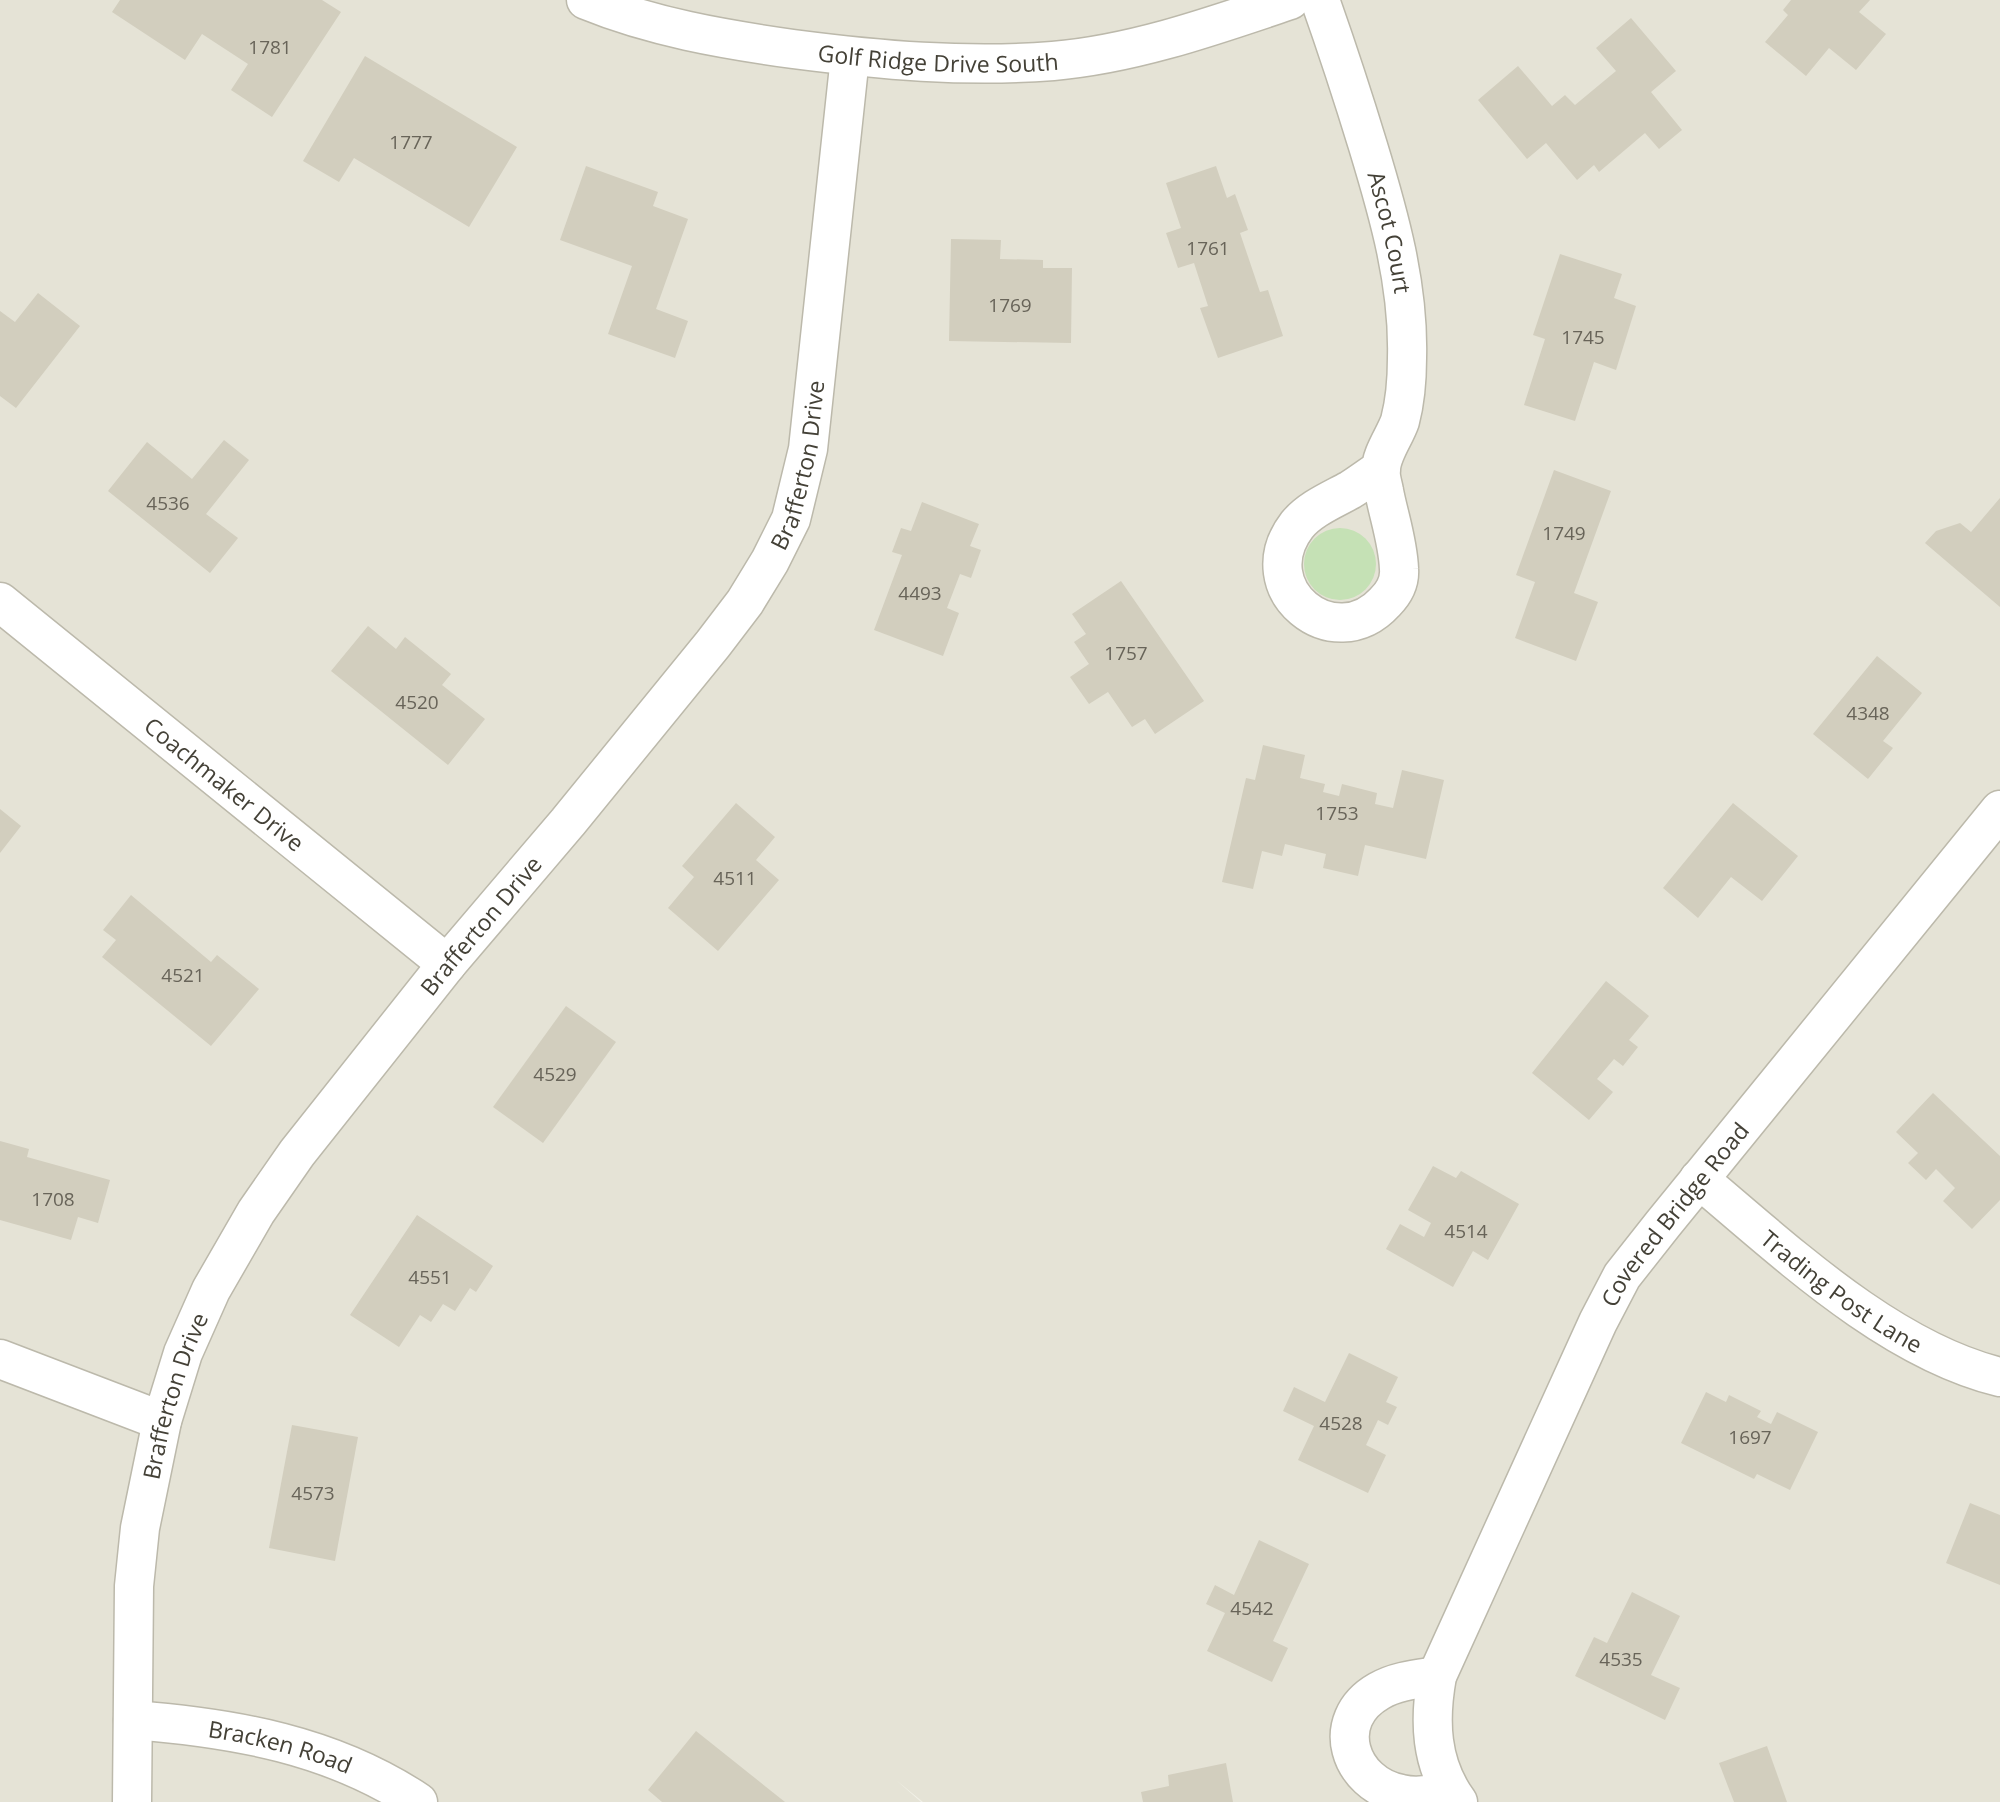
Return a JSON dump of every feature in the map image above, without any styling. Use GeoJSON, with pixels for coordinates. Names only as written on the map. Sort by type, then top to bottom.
{"type":"FeatureCollection","features":[{"type":"Feature","properties":{"kind":"street","name":"Golf Ridge Drive South"},"geometry":{"type":"LineString","coordinates":[[586,0],[639,19],[707,36],[850,57],[962,63],[1054,61],[1126,50],[1219,24],[1290,0]]}},
{"type":"Feature","properties":{"kind":"street","name":"Ascot Court"},"geometry":{"type":"LineString","coordinates":[[1320,0],[1344,67],[1380,185],[1401,268],[1406,317],[1405,384],[1400,419],[1381,469]]}},
{"type":"Feature","properties":{"kind":"street","name":"Brafferton Drive"},"geometry":{"type":"LineString","coordinates":[[132,1802],[134,1586],[139,1528],[162,1421],[183,1353],[211,1290],[256,1212],[297,1153],[447,964],[577,811],[713,643],[745,602],[770,561],[791,519],[808,449],[850,57]]}},
{"type":"Feature","properties":{"kind":"street","name":"Coachmaker Drive"},"geometry":{"type":"LineString","coordinates":[[0,602],[447,964]]}},
{"type":"Feature","properties":{"kind":"street","name":"Covered Bridge Road"},"geometry":{"type":"LineString","coordinates":[[1437,1675],[1405,1681],[1380,1690],[1365,1701],[1354,1716],[1350,1752],[1358,1767],[1374,1784],[1399,1794],[1421,1797],[1454,1796],[1436,1759],[1432,1704],[1437,1675],[1598,1322],[1622,1276],[2000,810]]}},
{"type":"Feature","properties":{"kind":"street","name":"Trading Post Lane"},"geometry":{"type":"LineString","coordinates":[[1699,1179],[1816,1275],[1891,1329],[1978,1372],[2000,1377]]}},
{"type":"Feature","properties":{"kind":"street"},"geometry":{"type":"LineString","coordinates":[[0,1359],[162,1421]]}},
{"type":"Feature","properties":{"kind":"street","name":"Bracken Road"},"geometry":{"type":"LineString","coordinates":[[133,1720],[199,1725],[266,1737],[331,1758],[403,1792],[418,1802]]}},
{"type":"Feature","properties":{"kind":"shaded area"},"geometry":{"type":"Polygon","coordinates":[[[0,0],[2000,0],[2000,1802],[923,1802],[896,1780],[921,1802],[0,1802],[0,0]]]}},
{"type":"Feature","properties":{"kind":"green space"},"geometry":{"type":"Polygon","coordinates":[[[1340,528],[1360,534],[1370,544],[1376,564],[1370,584],[1360,594],[1340,600],[1320,594],[1310,584],[1304,564],[1310,544],[1320,534],[1340,528]]]}},
{"type":"Feature","properties":{"kind":"building"},"geometry":{"type":"Polygon","coordinates":[[[120,0],[322,0],[341,12],[272,117],[231,90],[248,64],[202,34],[185,60],[112,12],[120,0]]]}},
{"type":"Feature","properties":{"kind":"building"},"geometry":{"type":"Polygon","coordinates":[[[1791,0],[1870,0],[1859,12],[1886,34],[1856,70],[1829,48],[1806,76],[1765,42],[1788,15],[1783,10],[1791,0]]]}},
{"type":"Feature","properties":{"kind":"building"},"geometry":{"type":"Polygon","coordinates":[[[1631,18],[1676,71],[1651,92],[1682,130],[1659,149],[1645,133],[1599,172],[1594,165],[1577,180],[1546,143],[1527,159],[1478,100],[1518,66],[1552,106],[1565,95],[1575,105],[1616,71],[1596,48],[1631,18]]]}},
{"type":"Feature","properties":{"kind":"building"},"geometry":{"type":"Polygon","coordinates":[[[365,56],[517,147],[469,227],[354,158],[339,182],[303,161],[365,56]]]}},
{"type":"Feature","properties":{"kind":"building"},"geometry":{"type":"Polygon","coordinates":[[[586,166],[658,192],[653,206],[688,219],[656,309],[688,321],[675,358],[608,334],[632,266],[560,240],[586,166]]]}},
{"type":"Feature","properties":{"kind":"building"},"geometry":{"type":"Polygon","coordinates":[[[1216,166],[1227,198],[1235,194],[1248,230],[1240,233],[1260,292],[1268,290],[1283,336],[1218,358],[1200,308],[1208,306],[1194,263],[1178,268],[1166,233],[1181,228],[1166,183],[1216,166]]]}},
{"type":"Feature","properties":{"kind":"building"},"geometry":{"type":"Polygon","coordinates":[[[951,239],[1001,240],[1000,259],[1043,260],[1043,268],[1072,268],[1071,343],[949,341],[951,239]]]}},
{"type":"Feature","properties":{"kind":"building"},"geometry":{"type":"Polygon","coordinates":[[[1560,254],[1622,274],[1614,298],[1636,306],[1616,370],[1594,362],[1575,421],[1524,405],[1545,339],[1533,335],[1560,254]]]}},
{"type":"Feature","properties":{"kind":"building"},"geometry":{"type":"Polygon","coordinates":[[[38,293],[80,326],[16,408],[0,396],[0,311],[15,322],[38,293]]]}},
{"type":"Feature","properties":{"kind":"building"},"geometry":{"type":"Polygon","coordinates":[[[224,440],[249,460],[206,514],[238,538],[210,573],[108,491],[147,442],[192,479],[224,440]]]}},
{"type":"Feature","properties":{"kind":"building"},"geometry":{"type":"Polygon","coordinates":[[[1554,470],[1611,491],[1574,593],[1598,602],[1576,661],[1515,638],[1535,582],[1516,575],[1554,470]]]}},
{"type":"Feature","properties":{"kind":"building"},"geometry":{"type":"Polygon","coordinates":[[[2000,498],[2000,607],[1925,543],[1936,531],[1960,523],[1971,532],[2000,498]]]}},
{"type":"Feature","properties":{"kind":"building"},"geometry":{"type":"Polygon","coordinates":[[[922,502],[979,524],[970,546],[981,550],[971,578],[960,574],[947,608],[959,613],[943,656],[874,630],[902,555],[892,552],[901,528],[911,531],[922,502]]]}},
{"type":"Feature","properties":{"kind":"building"},"geometry":{"type":"Polygon","coordinates":[[[1121,581],[1204,701],[1155,734],[1145,719],[1132,727],[1108,692],[1089,704],[1070,677],[1089,664],[1074,642],[1086,634],[1072,614],[1121,581]]]}},
{"type":"Feature","properties":{"kind":"building"},"geometry":{"type":"Polygon","coordinates":[[[368,626],[396,649],[405,637],[451,674],[442,685],[485,719],[448,765],[331,671],[368,626]]]}},
{"type":"Feature","properties":{"kind":"building"},"geometry":{"type":"Polygon","coordinates":[[[1877,656],[1922,693],[1883,741],[1893,748],[1868,779],[1813,734],[1877,656]]]}},
{"type":"Feature","properties":{"kind":"building"},"geometry":{"type":"Polygon","coordinates":[[[1263,745],[1305,755],[1300,778],[1325,784],[1323,792],[1339,796],[1342,784],[1377,793],[1375,804],[1393,808],[1402,770],[1444,780],[1426,859],[1365,845],[1358,876],[1323,868],[1326,854],[1285,844],[1282,856],[1262,851],[1253,889],[1222,882],[1246,778],[1255,780],[1263,745]]]}},
{"type":"Feature","properties":{"kind":"building"},"geometry":{"type":"Polygon","coordinates":[[[736,803],[775,837],[756,860],[779,880],[718,951],[668,908],[694,877],[682,866],[736,803]]]}},
{"type":"Feature","properties":{"kind":"building"},"geometry":{"type":"Polygon","coordinates":[[[1733,803],[1798,856],[1762,901],[1731,877],[1698,918],[1663,888],[1733,803]]]}},
{"type":"Feature","properties":{"kind":"building"},"geometry":{"type":"Polygon","coordinates":[[[0,809],[21,826],[0,853],[0,809]]]}},
{"type":"Feature","properties":{"kind":"building"},"geometry":{"type":"Polygon","coordinates":[[[131,895],[211,962],[217,955],[259,989],[211,1046],[102,957],[116,940],[103,930],[131,895]]]}},
{"type":"Feature","properties":{"kind":"building"},"geometry":{"type":"Polygon","coordinates":[[[1606,981],[1649,1016],[1629,1040],[1638,1047],[1623,1066],[1614,1059],[1597,1079],[1613,1092],[1589,1120],[1532,1073],[1606,981]]]}},
{"type":"Feature","properties":{"kind":"building"},"geometry":{"type":"Polygon","coordinates":[[[566,1006],[616,1042],[543,1143],[493,1107],[566,1006]]]}},
{"type":"Feature","properties":{"kind":"building"},"geometry":{"type":"Polygon","coordinates":[[[1933,1093],[2000,1156],[2000,1200],[1972,1229],[1943,1201],[1955,1188],[1936,1169],[1926,1180],[1908,1163],[1918,1153],[1896,1132],[1933,1093]]]}},
{"type":"Feature","properties":{"kind":"building"},"geometry":{"type":"Polygon","coordinates":[[[0,1141],[29,1149],[27,1157],[110,1180],[98,1223],[78,1217],[71,1240],[0,1220],[0,1141]]]}},
{"type":"Feature","properties":{"kind":"building"},"geometry":{"type":"Polygon","coordinates":[[[1433,1166],[1456,1178],[1461,1171],[1519,1204],[1488,1260],[1473,1251],[1453,1287],[1386,1249],[1400,1224],[1424,1237],[1431,1223],[1408,1210],[1433,1166]]]}},
{"type":"Feature","properties":{"kind":"building"},"geometry":{"type":"Polygon","coordinates":[[[417,1215],[493,1266],[476,1292],[470,1288],[455,1311],[443,1304],[431,1322],[420,1315],[399,1347],[350,1315],[417,1215]]]}},
{"type":"Feature","properties":{"kind":"building"},"geometry":{"type":"Polygon","coordinates":[[[1349,1353],[1398,1377],[1386,1402],[1397,1407],[1388,1425],[1378,1420],[1366,1445],[1386,1455],[1368,1493],[1298,1460],[1314,1426],[1283,1411],[1294,1387],[1325,1402],[1349,1353]]]}},
{"type":"Feature","properties":{"kind":"building"},"geometry":{"type":"Polygon","coordinates":[[[1706,1392],[1726,1402],[1729,1395],[1761,1411],[1757,1417],[1771,1424],[1777,1412],[1818,1432],[1790,1490],[1757,1474],[1754,1479],[1681,1443],[1706,1392]]]}},
{"type":"Feature","properties":{"kind":"building"},"geometry":{"type":"Polygon","coordinates":[[[292,1425],[358,1437],[335,1561],[269,1548],[292,1425]]]}},
{"type":"Feature","properties":{"kind":"building"},"geometry":{"type":"Polygon","coordinates":[[[1970,1503],[2000,1515],[2000,1585],[1946,1563],[1970,1503]]]}},
{"type":"Feature","properties":{"kind":"building"},"geometry":{"type":"Polygon","coordinates":[[[1259,1540],[1309,1564],[1273,1641],[1288,1648],[1272,1682],[1207,1651],[1225,1613],[1206,1604],[1215,1585],[1234,1595],[1259,1540]]]}},
{"type":"Feature","properties":{"kind":"building"},"geometry":{"type":"Polygon","coordinates":[[[1632,1592],[1680,1616],[1651,1675],[1680,1688],[1665,1720],[1575,1676],[1594,1637],[1607,1643],[1632,1592]]]}},
{"type":"Feature","properties":{"kind":"building"},"geometry":{"type":"Polygon","coordinates":[[[696,1731],[785,1802],[662,1802],[648,1790],[696,1731]]]}},
{"type":"Feature","properties":{"kind":"building"},"geometry":{"type":"Polygon","coordinates":[[[1767,1746],[1787,1802],[1734,1802],[1719,1763],[1767,1746]]]}},
{"type":"Feature","properties":{"kind":"building"},"geometry":{"type":"Polygon","coordinates":[[[1226,1763],[1233,1802],[1143,1802],[1141,1792],[1169,1786],[1168,1775],[1226,1763]]]}}]}
